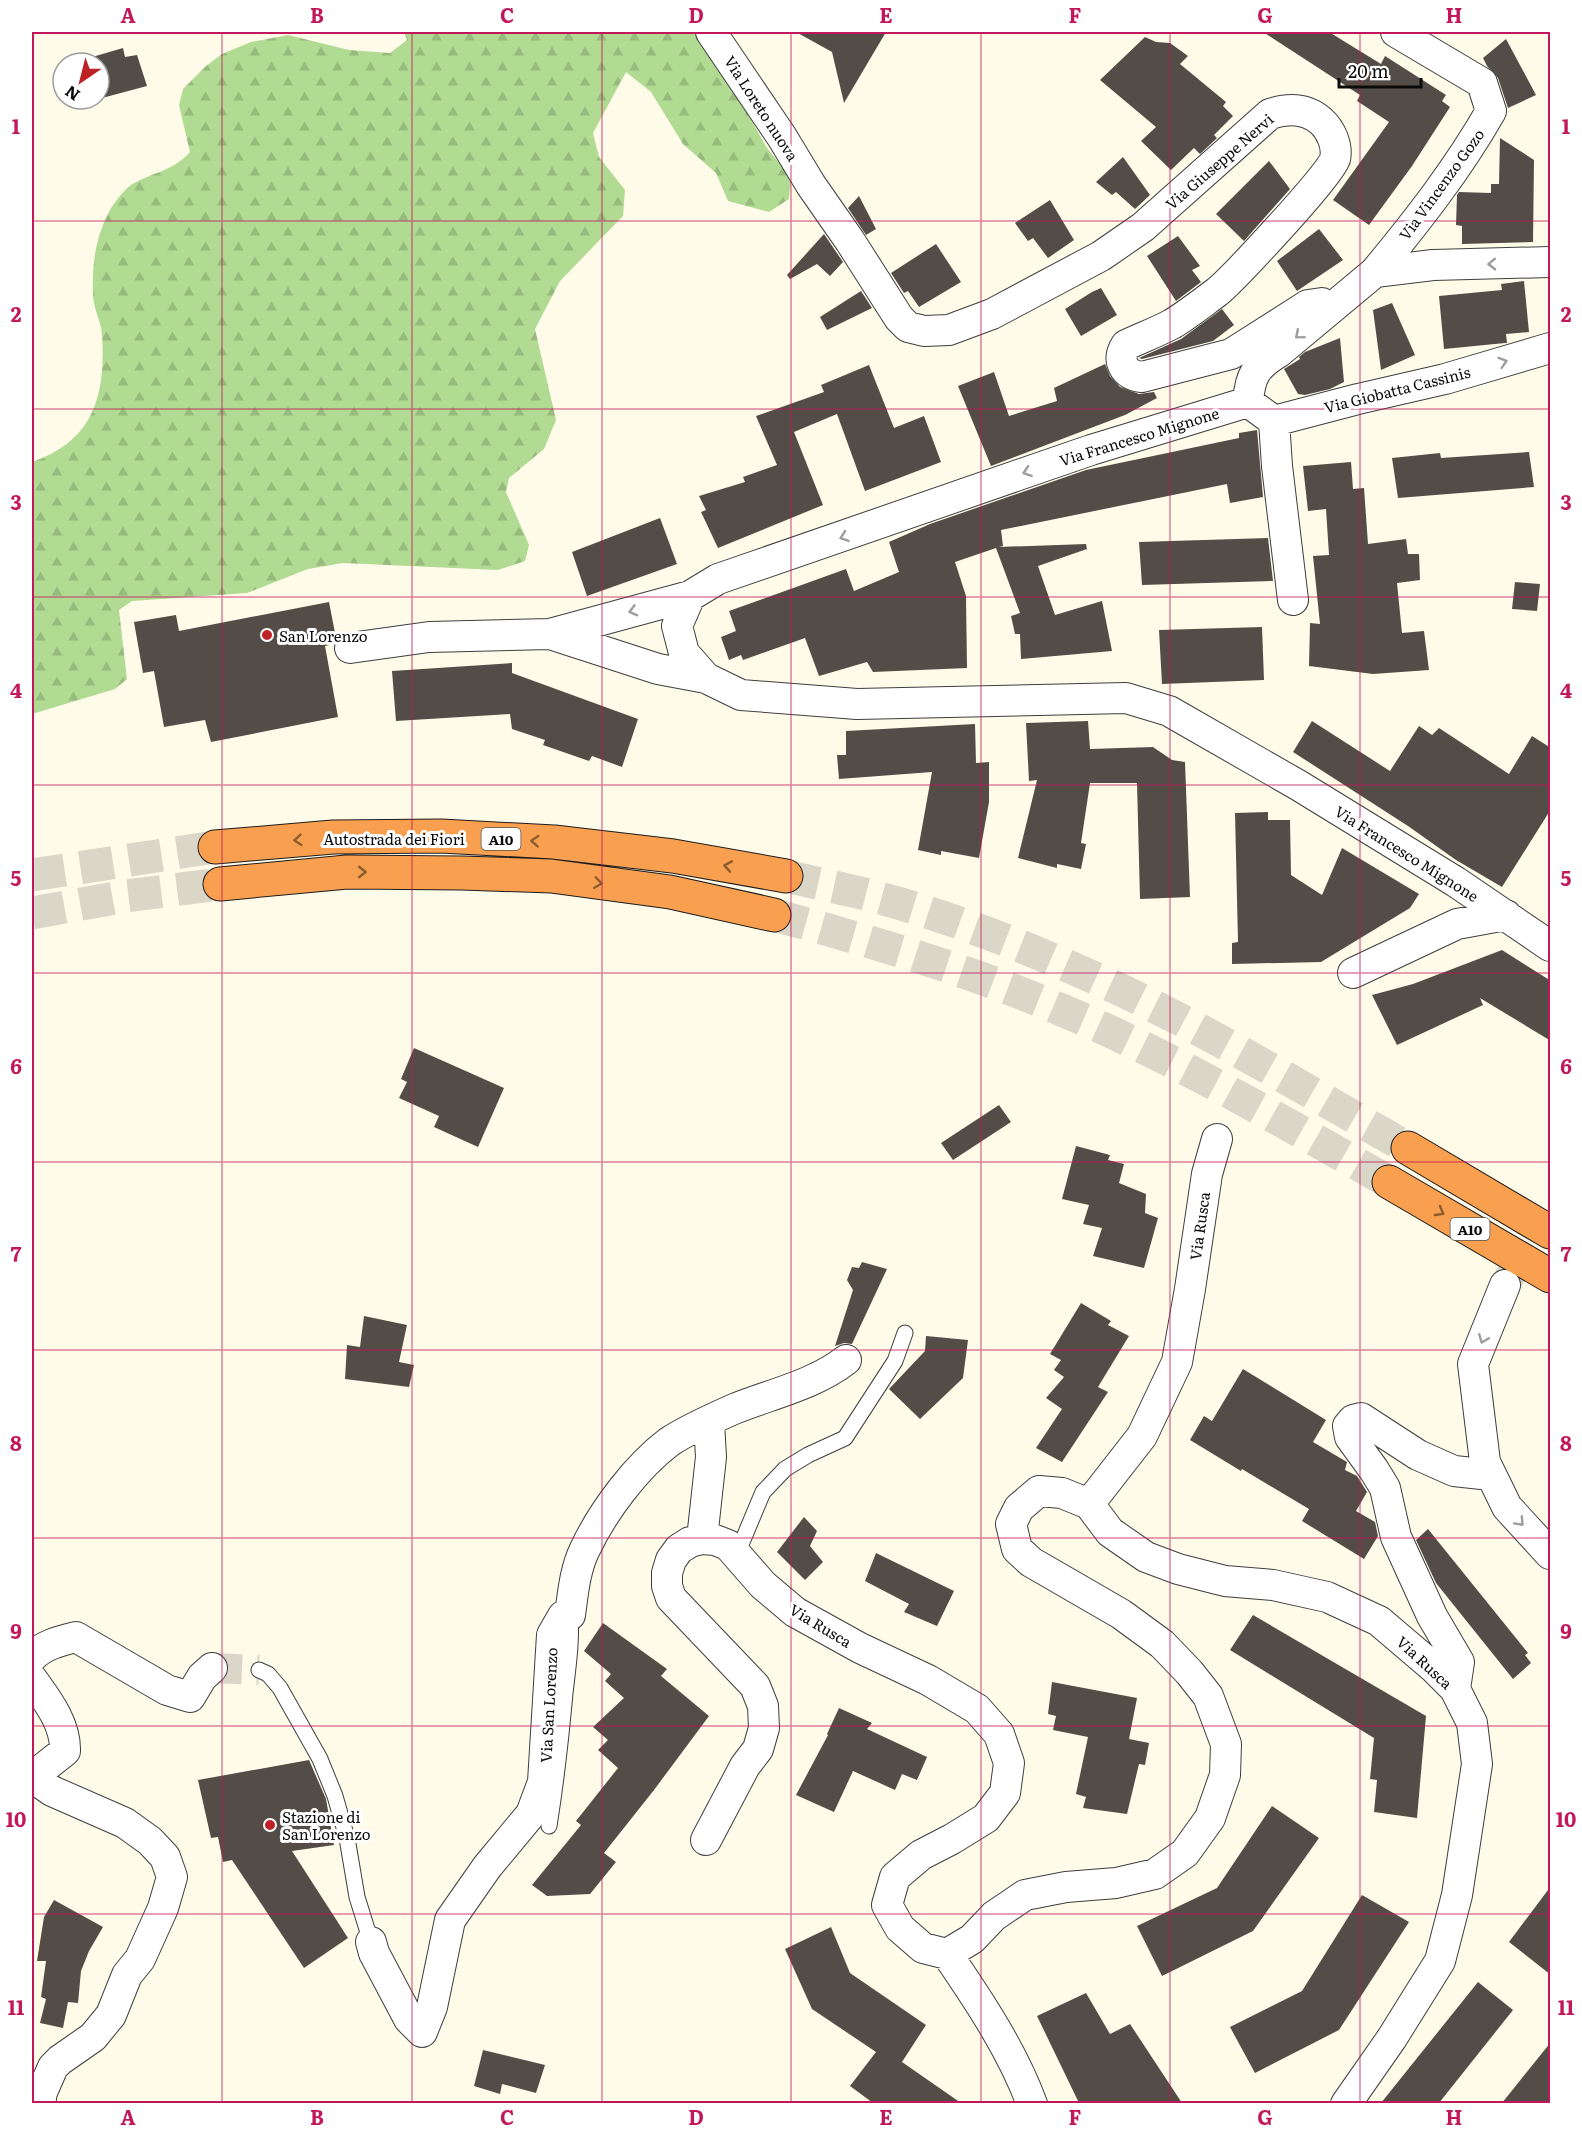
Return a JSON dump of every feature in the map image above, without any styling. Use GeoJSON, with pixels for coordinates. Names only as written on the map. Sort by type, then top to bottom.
{"type":"FeatureCollection","features":[{"type":"Feature","properties":{"kind":"highway","name":"Autostrada dei Fiori"},"geometry":{"type":"LineString","coordinates":[[215,847],[333,837],[441,836],[554,842],[649,853],[786,876]]}},
{"type":"Feature","properties":{"kind":"highway"},"geometry":{"type":"LineString","coordinates":[[220,884],[347,872],[551,876],[670,892],[774,915]]}},
{"type":"Feature","properties":{"kind":"highway","name":"A10"},"geometry":{"type":"LineString","coordinates":[[1408,1148],[1551,1232]]}},
{"type":"Feature","properties":{"kind":"highway","name":"A10"},"geometry":{"type":"LineString","coordinates":[[1389,1182],[1551,1276]]}},
{"type":"Feature","properties":{"kind":"street","name":"Via Loreto nuova"},"geometry":{"type":"LineString","coordinates":[[711,32],[782,137],[811,185]]}},
{"type":"Feature","properties":{"kind":"street","name":"Via Vincenzo Gozo"},"geometry":{"type":"LineString","coordinates":[[1375,272],[1473,143],[1491,111],[1482,83],[1396,32]]}},
{"type":"Feature","properties":{"kind":"street","name":"Via Giuseppe Nervi"},"geometry":{"type":"LineString","coordinates":[[811,185],[899,318],[908,327],[924,331],[949,330],[992,314],[1101,256],[1143,227],[1270,114],[1283,110],[1297,110],[1311,114],[1322,122],[1335,147],[1335,161],[1303,202],[1219,290],[1172,324],[1126,345],[1121,357],[1122,364],[1130,374],[1142,377],[1231,354],[1308,305],[1343,299]]}},
{"type":"Feature","properties":{"kind":"street"},"geometry":{"type":"LineString","coordinates":[[1293,600],[1274,421],[1248,402],[1250,384],[1262,363],[1279,352],[1375,272],[1433,265],[1551,262]]}},
{"type":"Feature","properties":{"kind":"street","name":"Via Giobatta Cassinis"},"geometry":{"type":"LineString","coordinates":[[1274,421],[1445,379],[1551,348]]}},
{"type":"Feature","properties":{"kind":"street","name":"Via Francesco Mignone"},"geometry":{"type":"LineString","coordinates":[[350,648],[429,637],[550,634],[690,596],[718,579],[956,496],[1091,450],[1248,402]]}},
{"type":"Feature","properties":{"kind":"street","name":"Via Francesco Mignone"},"geometry":{"type":"LineString","coordinates":[[690,596],[677,626],[684,653],[706,678]]}},
{"type":"Feature","properties":{"kind":"street","name":"Via Francesco Mignone"},"geometry":{"type":"LineString","coordinates":[[550,634],[658,669],[706,678],[741,695],[857,704],[1126,698],[1168,711],[1298,785],[1506,915],[1551,946]]}},
{"type":"Feature","properties":{"kind":"street"},"geometry":{"type":"LineString","coordinates":[[1353,973],[1457,924],[1506,915]]}},
{"type":"Feature","properties":{"kind":"street","name":"Via Rusca"},"geometry":{"type":"LineString","coordinates":[[1217,1139],[1207,1174],[1177,1362],[1142,1436],[1089,1504],[1110,1532],[1146,1557],[1178,1569],[1225,1581],[1273,1585],[1327,1597],[1379,1621],[1455,1689],[1472,1723],[1477,1764],[1457,1895],[1440,1961],[1392,2038],[1346,2103]]}},
{"type":"Feature","properties":{"kind":"street"},"geometry":{"type":"LineString","coordinates":[[1505,1285],[1473,1364],[1485,1462],[1507,1507],[1551,1554]]}},
{"type":"Feature","properties":{"kind":"street"},"geometry":{"type":"LineString","coordinates":[[570,1615],[575,1578],[584,1550],[607,1511],[640,1468],[670,1442],[733,1410],[825,1375],[846,1360]]}},
{"type":"Feature","properties":{"kind":"street"},"geometry":{"type":"LineString","coordinates":[[1455,1689],[1459,1662],[1432,1616],[1395,1537],[1384,1488],[1350,1437],[1348,1426],[1353,1420],[1361,1418],[1418,1455],[1454,1471],[1491,1475]]}},
{"type":"Feature","properties":{"kind":"street"},"geometry":{"type":"LineString","coordinates":[[706,1840],[745,1766],[758,1749],[764,1728],[763,1706],[755,1686],[671,1598],[667,1586],[667,1573],[671,1560],[684,1546],[702,1539],[711,1457],[709,1422]]}},
{"type":"Feature","properties":{"kind":"street"},"geometry":{"type":"LineString","coordinates":[[1032,2103],[1008,2051],[947,1954],[972,1939],[994,1916],[1024,1895],[1155,1874],[1185,1853],[1210,1818],[1226,1775],[1226,1744],[1208,1696],[1162,1644],[1121,1614],[1032,1562],[1017,1549],[1011,1524],[1019,1508],[1039,1491],[1062,1494],[1089,1504]]}},
{"type":"Feature","properties":{"kind":"street","name":"Via Rusca"},"geometry":{"type":"LineString","coordinates":[[702,1539],[715,1540],[728,1545],[763,1585],[795,1612],[860,1648],[928,1680],[977,1709],[999,1734],[1009,1763],[1005,1793],[986,1818],[921,1855],[895,1876],[887,1905],[900,1928],[923,1948],[947,1954]]}},
{"type":"Feature","properties":{"kind":"street","name":"Via San Lorenzo"},"geometry":{"type":"LineString","coordinates":[[371,1942],[374,1953],[409,2019],[422,2032],[432,2007],[450,1920],[487,1867],[531,1814],[543,1782],[552,1635],[563,1616],[570,1615]]}},
{"type":"Feature","properties":{"kind":"street"},"geometry":{"type":"LineString","coordinates":[[32,1657],[38,1650],[76,1637],[167,1690],[190,1697],[202,1677],[212,1668]]}},
{"type":"Feature","properties":{"kind":"street"},"geometry":{"type":"LineString","coordinates":[[32,1679],[50,1706],[66,1738],[65,1751],[41,1770],[39,1782],[52,1791],[125,1823],[150,1841],[165,1857],[172,1877],[163,1908],[140,1959],[127,1975],[111,2014],[93,2037],[53,2067],[42,2092],[40,2103]]}},
{"type":"Feature","properties":{"kind":"lane"},"geometry":{"type":"LineString","coordinates":[[737,1554],[763,1492],[785,1469],[808,1455],[846,1438],[895,1361],[905,1333]]}},
{"type":"Feature","properties":{"kind":"lane"},"geometry":{"type":"LineString","coordinates":[[549,1826],[563,1714],[571,1630],[570,1615]]}},
{"type":"Feature","properties":{"kind":"lane"},"geometry":{"type":"LineString","coordinates":[[259,1670],[268,1674],[280,1689],[320,1759],[335,1796],[347,1838],[357,1897],[371,1942]]}},
{"type":"Feature","properties":{"kind":"green space"},"geometry":{"type":"Polygon","coordinates":[[[404,32],[698,32],[703,36],[767,148],[791,178],[789,199],[769,212],[728,201],[716,173],[683,144],[651,92],[626,72],[593,133],[599,157],[625,190],[623,216],[560,281],[535,329],[556,420],[544,449],[509,478],[506,492],[529,545],[525,561],[498,570],[343,563],[308,569],[247,593],[132,601],[119,610],[127,679],[115,689],[32,714],[32,462],[53,453],[70,442],[92,413],[98,396],[103,356],[102,334],[93,299],[93,273],[97,243],[110,210],[121,194],[131,185],[169,168],[190,152],[179,105],[183,89],[222,54],[251,42],[288,35],[349,50],[390,53],[407,40],[404,32]]]}},
{"type":"Feature","properties":{"kind":"building"},"geometry":{"type":"Polygon","coordinates":[[[796,32],[886,32],[844,103],[832,52],[796,32]]]}},
{"type":"Feature","properties":{"kind":"building"},"geometry":{"type":"Polygon","coordinates":[[[1263,32],[1329,32],[1381,64],[1385,56],[1446,95],[1442,101],[1450,107],[1412,166],[1369,225],[1333,200],[1389,122],[1357,101],[1360,95],[1263,32]]]}},
{"type":"Feature","properties":{"kind":"building"},"geometry":{"type":"Polygon","coordinates":[[[1145,37],[1156,42],[1170,43],[1188,56],[1180,64],[1226,102],[1223,106],[1233,116],[1214,135],[1217,138],[1200,154],[1194,148],[1171,170],[1141,141],[1156,127],[1100,80],[1145,37]]]}},
{"type":"Feature","properties":{"kind":"building"},"geometry":{"type":"Polygon","coordinates":[[[1506,39],[1536,95],[1508,108],[1498,78],[1483,58],[1506,39]]]}},
{"type":"Feature","properties":{"kind":"building"},"geometry":{"type":"Polygon","coordinates":[[[123,48],[125,57],[137,55],[147,86],[111,96],[111,52],[123,48]]]}},
{"type":"Feature","properties":{"kind":"building"},"geometry":{"type":"Polygon","coordinates":[[[1500,138],[1534,160],[1533,242],[1462,244],[1462,226],[1456,225],[1457,195],[1459,192],[1491,193],[1491,184],[1499,184],[1500,138]]]}},
{"type":"Feature","properties":{"kind":"building"},"geometry":{"type":"Polygon","coordinates":[[[1123,157],[1150,195],[1135,209],[1116,192],[1112,195],[1096,182],[1123,157]]]}},
{"type":"Feature","properties":{"kind":"building"},"geometry":{"type":"Polygon","coordinates":[[[1269,161],[1290,189],[1244,241],[1216,214],[1269,161]]]}},
{"type":"Feature","properties":{"kind":"building"},"geometry":{"type":"Polygon","coordinates":[[[859,196],[876,229],[866,235],[848,208],[859,196]]]}},
{"type":"Feature","properties":{"kind":"building"},"geometry":{"type":"Polygon","coordinates":[[[1050,200],[1074,240],[1048,258],[1033,238],[1028,241],[1015,223],[1050,200]]]}},
{"type":"Feature","properties":{"kind":"building"},"geometry":{"type":"Polygon","coordinates":[[[1319,229],[1343,260],[1297,291],[1277,261],[1319,229]]]}},
{"type":"Feature","properties":{"kind":"building"},"geometry":{"type":"Polygon","coordinates":[[[824,234],[843,262],[830,276],[817,264],[790,279],[787,275],[824,234]]]}},
{"type":"Feature","properties":{"kind":"building"},"geometry":{"type":"Polygon","coordinates":[[[1178,236],[1200,266],[1192,270],[1201,282],[1176,301],[1147,256],[1178,236]]]}},
{"type":"Feature","properties":{"kind":"building"},"geometry":{"type":"Polygon","coordinates":[[[936,244],[961,282],[919,307],[908,291],[904,293],[891,273],[936,244]]]}},
{"type":"Feature","properties":{"kind":"building"},"geometry":{"type":"Polygon","coordinates":[[[1524,281],[1529,332],[1506,334],[1507,343],[1444,349],[1439,296],[1502,290],[1501,284],[1524,281]]]}},
{"type":"Feature","properties":{"kind":"building"},"geometry":{"type":"Polygon","coordinates":[[[1101,288],[1117,315],[1081,336],[1065,309],[1101,288]]]}},
{"type":"Feature","properties":{"kind":"building"},"geometry":{"type":"Polygon","coordinates":[[[861,291],[872,308],[827,330],[820,317],[861,291]]]}},
{"type":"Feature","properties":{"kind":"building"},"geometry":{"type":"Polygon","coordinates":[[[1392,303],[1415,355],[1381,370],[1373,310],[1392,303]]]}},
{"type":"Feature","properties":{"kind":"building"},"geometry":{"type":"Polygon","coordinates":[[[1222,309],[1234,325],[1213,341],[1139,358],[1181,339],[1222,309]]]}},
{"type":"Feature","properties":{"kind":"building"},"geometry":{"type":"Polygon","coordinates":[[[1340,338],[1344,382],[1330,389],[1305,395],[1298,394],[1284,369],[1300,359],[1299,357],[1305,352],[1340,338]]]}},
{"type":"Feature","properties":{"kind":"building"},"geometry":{"type":"Polygon","coordinates":[[[1105,364],[1110,376],[1120,387],[1139,394],[1154,392],[1157,398],[1125,415],[991,466],[958,386],[994,372],[1009,416],[1057,401],[1054,388],[1105,364]]]}},
{"type":"Feature","properties":{"kind":"building"},"geometry":{"type":"Polygon","coordinates":[[[869,365],[894,428],[924,416],[941,462],[865,491],[837,414],[794,432],[823,505],[718,548],[701,512],[706,510],[699,496],[745,482],[743,477],[777,465],[756,416],[824,392],[821,385],[869,365]]]}},
{"type":"Feature","properties":{"kind":"building"},"geometry":{"type":"Polygon","coordinates":[[[1257,430],[1263,497],[1230,503],[1227,484],[1001,530],[1003,546],[999,547],[1086,544],[1087,549],[1038,566],[1055,615],[1102,601],[1112,651],[1021,659],[1020,634],[1015,634],[1011,616],[1020,613],[996,548],[955,562],[966,596],[967,668],[873,672],[867,662],[819,676],[805,638],[743,660],[741,655],[729,660],[721,637],[736,631],[729,611],[846,569],[854,591],[899,572],[889,542],[930,524],[1086,470],[1239,438],[1239,433],[1257,430]]]}},
{"type":"Feature","properties":{"kind":"building"},"geometry":{"type":"Polygon","coordinates":[[[1529,452],[1534,487],[1398,498],[1392,458],[1440,453],[1441,458],[1529,452]]]}},
{"type":"Feature","properties":{"kind":"building"},"geometry":{"type":"Polygon","coordinates":[[[1351,462],[1353,489],[1364,488],[1368,544],[1406,539],[1408,554],[1419,554],[1420,580],[1397,583],[1402,633],[1424,631],[1429,670],[1373,674],[1309,666],[1310,623],[1320,624],[1313,556],[1329,555],[1326,509],[1308,511],[1303,466],[1351,462]]]}},
{"type":"Feature","properties":{"kind":"building"},"geometry":{"type":"Polygon","coordinates":[[[660,518],[677,564],[587,596],[572,552],[660,518]]]}},
{"type":"Feature","properties":{"kind":"building"},"geometry":{"type":"Polygon","coordinates":[[[1268,538],[1273,581],[1142,585],[1139,542],[1268,538]]]}},
{"type":"Feature","properties":{"kind":"building"},"geometry":{"type":"Polygon","coordinates":[[[1515,582],[1540,584],[1537,611],[1512,609],[1515,582]]]}},
{"type":"Feature","properties":{"kind":"building"},"geometry":{"type":"Polygon","coordinates":[[[329,602],[336,638],[334,644],[325,646],[338,717],[211,742],[205,720],[164,727],[154,671],[143,673],[134,622],[176,615],[179,631],[329,602]]]}},
{"type":"Feature","properties":{"kind":"building"},"geometry":{"type":"Polygon","coordinates":[[[1262,627],[1264,680],[1162,684],[1159,630],[1262,627]]]}},
{"type":"Feature","properties":{"kind":"building"},"geometry":{"type":"Polygon","coordinates":[[[512,663],[512,673],[638,719],[622,767],[592,756],[589,761],[543,745],[545,740],[512,729],[510,714],[396,721],[392,671],[512,663]]]}},
{"type":"Feature","properties":{"kind":"building"},"geometry":{"type":"Polygon","coordinates":[[[1088,721],[1090,749],[1153,747],[1172,760],[1185,762],[1190,897],[1140,899],[1137,783],[1090,783],[1081,843],[1086,844],[1081,869],[1057,864],[1057,868],[1018,858],[1037,780],[1029,781],[1026,723],[1088,721]]]}},
{"type":"Feature","properties":{"kind":"building"},"geometry":{"type":"Polygon","coordinates":[[[1312,721],[1390,771],[1419,726],[1432,735],[1439,728],[1509,774],[1532,736],[1551,748],[1551,809],[1502,887],[1456,860],[1408,826],[1293,752],[1312,721]]]}},
{"type":"Feature","properties":{"kind":"building"},"geometry":{"type":"Polygon","coordinates":[[[975,724],[976,763],[989,762],[989,802],[979,858],[941,851],[941,855],[918,850],[932,772],[839,779],[837,755],[846,755],[846,731],[975,724]]]}},
{"type":"Feature","properties":{"kind":"building"},"geometry":{"type":"Polygon","coordinates":[[[1268,812],[1268,820],[1290,820],[1291,875],[1322,895],[1342,848],[1419,894],[1410,908],[1321,962],[1232,964],[1232,943],[1238,942],[1235,813],[1268,812]]]}},
{"type":"Feature","properties":{"kind":"building"},"geometry":{"type":"Polygon","coordinates":[[[1502,950],[1551,981],[1551,1041],[1480,998],[1483,1005],[1397,1045],[1372,995],[1413,984],[1502,950]]]}},
{"type":"Feature","properties":{"kind":"building"},"geometry":{"type":"Polygon","coordinates":[[[414,1048],[504,1088],[478,1147],[434,1127],[439,1116],[399,1098],[407,1082],[401,1079],[414,1048]]]}},
{"type":"Feature","properties":{"kind":"building"},"geometry":{"type":"Polygon","coordinates":[[[999,1105],[1011,1122],[953,1160],[941,1143],[999,1105]]]}},
{"type":"Feature","properties":{"kind":"building"},"geometry":{"type":"Polygon","coordinates":[[[1076,1146],[1110,1155],[1108,1160],[1124,1164],[1119,1183],[1146,1194],[1145,1213],[1158,1218],[1144,1268],[1093,1256],[1102,1228],[1083,1224],[1089,1205],[1062,1199],[1076,1146]]]}},
{"type":"Feature","properties":{"kind":"building"},"geometry":{"type":"Polygon","coordinates":[[[862,1262],[887,1269],[852,1344],[844,1343],[835,1346],[853,1290],[847,1280],[852,1267],[859,1268],[862,1262]]]}},
{"type":"Feature","properties":{"kind":"building"},"geometry":{"type":"Polygon","coordinates":[[[1081,1303],[1111,1321],[1108,1325],[1129,1336],[1098,1387],[1108,1392],[1062,1462],[1036,1448],[1062,1409],[1046,1398],[1064,1377],[1054,1370],[1061,1360],[1050,1354],[1081,1303]]]}},
{"type":"Feature","properties":{"kind":"building"},"geometry":{"type":"Polygon","coordinates":[[[364,1316],[407,1325],[399,1362],[414,1365],[409,1387],[345,1379],[347,1345],[360,1347],[364,1316]]]}},
{"type":"Feature","properties":{"kind":"building"},"geometry":{"type":"Polygon","coordinates":[[[926,1336],[968,1340],[963,1378],[920,1419],[889,1389],[925,1351],[926,1336]]]}},
{"type":"Feature","properties":{"kind":"building"},"geometry":{"type":"Polygon","coordinates":[[[1243,1369],[1326,1420],[1313,1442],[1347,1462],[1345,1470],[1357,1476],[1367,1492],[1356,1511],[1375,1522],[1378,1536],[1364,1559],[1302,1521],[1309,1509],[1190,1440],[1204,1416],[1212,1421],[1243,1369]]]}},
{"type":"Feature","properties":{"kind":"building"},"geometry":{"type":"Polygon","coordinates":[[[804,1517],[817,1531],[810,1546],[823,1562],[805,1580],[777,1552],[804,1517]]]}},
{"type":"Feature","properties":{"kind":"building"},"geometry":{"type":"Polygon","coordinates":[[[1428,1529],[1528,1653],[1525,1655],[1531,1663],[1513,1679],[1436,1583],[1416,1540],[1428,1529]]]}},
{"type":"Feature","properties":{"kind":"building"},"geometry":{"type":"Polygon","coordinates":[[[876,1553],[954,1591],[937,1626],[904,1612],[909,1604],[865,1581],[876,1553]]]}},
{"type":"Feature","properties":{"kind":"building"},"geometry":{"type":"Polygon","coordinates":[[[1253,1615],[1426,1716],[1417,1818],[1374,1812],[1377,1780],[1370,1779],[1374,1738],[1230,1650],[1253,1615]]]}},
{"type":"Feature","properties":{"kind":"building"},"geometry":{"type":"Polygon","coordinates":[[[603,1623],[667,1669],[661,1676],[709,1716],[604,1853],[616,1862],[590,1894],[547,1896],[532,1885],[581,1825],[576,1821],[618,1768],[598,1750],[608,1740],[593,1727],[624,1698],[605,1681],[611,1674],[584,1651],[603,1623]]]}},
{"type":"Feature","properties":{"kind":"building"},"geometry":{"type":"Polygon","coordinates":[[[1052,1682],[1137,1698],[1129,1739],[1149,1743],[1145,1765],[1139,1764],[1127,1814],[1083,1808],[1086,1797],[1076,1794],[1088,1737],[1053,1730],[1056,1716],[1048,1714],[1052,1682]]]}},
{"type":"Feature","properties":{"kind":"building"},"geometry":{"type":"Polygon","coordinates":[[[839,1708],[872,1723],[867,1729],[927,1757],[917,1780],[902,1774],[895,1790],[853,1771],[834,1812],[796,1795],[828,1735],[839,1708]]]}},
{"type":"Feature","properties":{"kind":"building"},"geometry":{"type":"Polygon","coordinates":[[[309,1760],[326,1799],[334,1845],[292,1851],[348,1938],[304,1968],[232,1860],[223,1862],[218,1837],[211,1838],[198,1780],[309,1760]]]}},
{"type":"Feature","properties":{"kind":"building"},"geometry":{"type":"Polygon","coordinates":[[[1272,1806],[1319,1838],[1253,1931],[1162,1976],[1137,1926],[1217,1888],[1272,1806]]]}},
{"type":"Feature","properties":{"kind":"building"},"geometry":{"type":"Polygon","coordinates":[[[1551,1886],[1551,1975],[1509,1942],[1551,1886]]]}},
{"type":"Feature","properties":{"kind":"building"},"geometry":{"type":"Polygon","coordinates":[[[1362,1895],[1409,1922],[1339,2030],[1255,2073],[1230,2027],[1302,1991],[1362,1895]]]}},
{"type":"Feature","properties":{"kind":"building"},"geometry":{"type":"Polygon","coordinates":[[[54,1900],[103,1927],[81,1971],[78,2003],[68,2002],[63,2028],[40,2023],[46,1999],[41,1997],[46,1961],[37,1961],[44,1917],[54,1900]]]}},
{"type":"Feature","properties":{"kind":"building"},"geometry":{"type":"Polygon","coordinates":[[[831,1927],[850,1973],[926,2025],[902,2062],[961,2103],[873,2103],[850,2086],[876,2052],[812,2009],[785,1949],[831,1927]]]}},
{"type":"Feature","properties":{"kind":"building"},"geometry":{"type":"Polygon","coordinates":[[[1478,1982],[1513,2010],[1439,2103],[1381,2103],[1478,1982]]]}},
{"type":"Feature","properties":{"kind":"building"},"geometry":{"type":"Polygon","coordinates":[[[1086,1993],[1110,2034],[1130,2024],[1182,2103],[1079,2103],[1037,2016],[1086,1993]]]}},
{"type":"Feature","properties":{"kind":"building"},"geometry":{"type":"Polygon","coordinates":[[[1551,2042],[1551,2103],[1502,2103],[1551,2042]]]}},
{"type":"Feature","properties":{"kind":"building"},"geometry":{"type":"Polygon","coordinates":[[[483,2050],[545,2065],[536,2093],[502,2084],[500,2094],[474,2086],[483,2050]]]}},
{"type":"Feature","properties":{"kind":"tunnel"},"geometry":{"type":"LineString","coordinates":[[32,875],[215,847]]}},
{"type":"Feature","properties":{"kind":"tunnel"},"geometry":{"type":"LineString","coordinates":[[786,876],[919,909],[1061,963],[1170,1014],[1408,1148]]}},
{"type":"Feature","properties":{"kind":"tunnel"},"geometry":{"type":"LineString","coordinates":[[32,913],[126,896],[220,884]]}},
{"type":"Feature","properties":{"kind":"tunnel"},"geometry":{"type":"LineString","coordinates":[[774,915],[924,959],[999,985],[1071,1014],[1193,1073],[1389,1182]]}},
{"type":"Feature","properties":{"kind":"tunnel"},"geometry":{"type":"LineString","coordinates":[[1508,1280],[1550,1204]]}},
{"type":"Feature","properties":{"kind":"tunnel"},"geometry":{"type":"LineString","coordinates":[[212,1668],[259,1670]]}},
{"type":"Feature","properties":{"kind":"place","name":"San Lorenzo"},"geometry":{"type":"Point","coordinates":[267,635]}},
{"type":"Feature","properties":{"kind":"place","name":"Stazione di San Lorenzo"},"geometry":{"type":"Point","coordinates":[270,1825]}}]}
